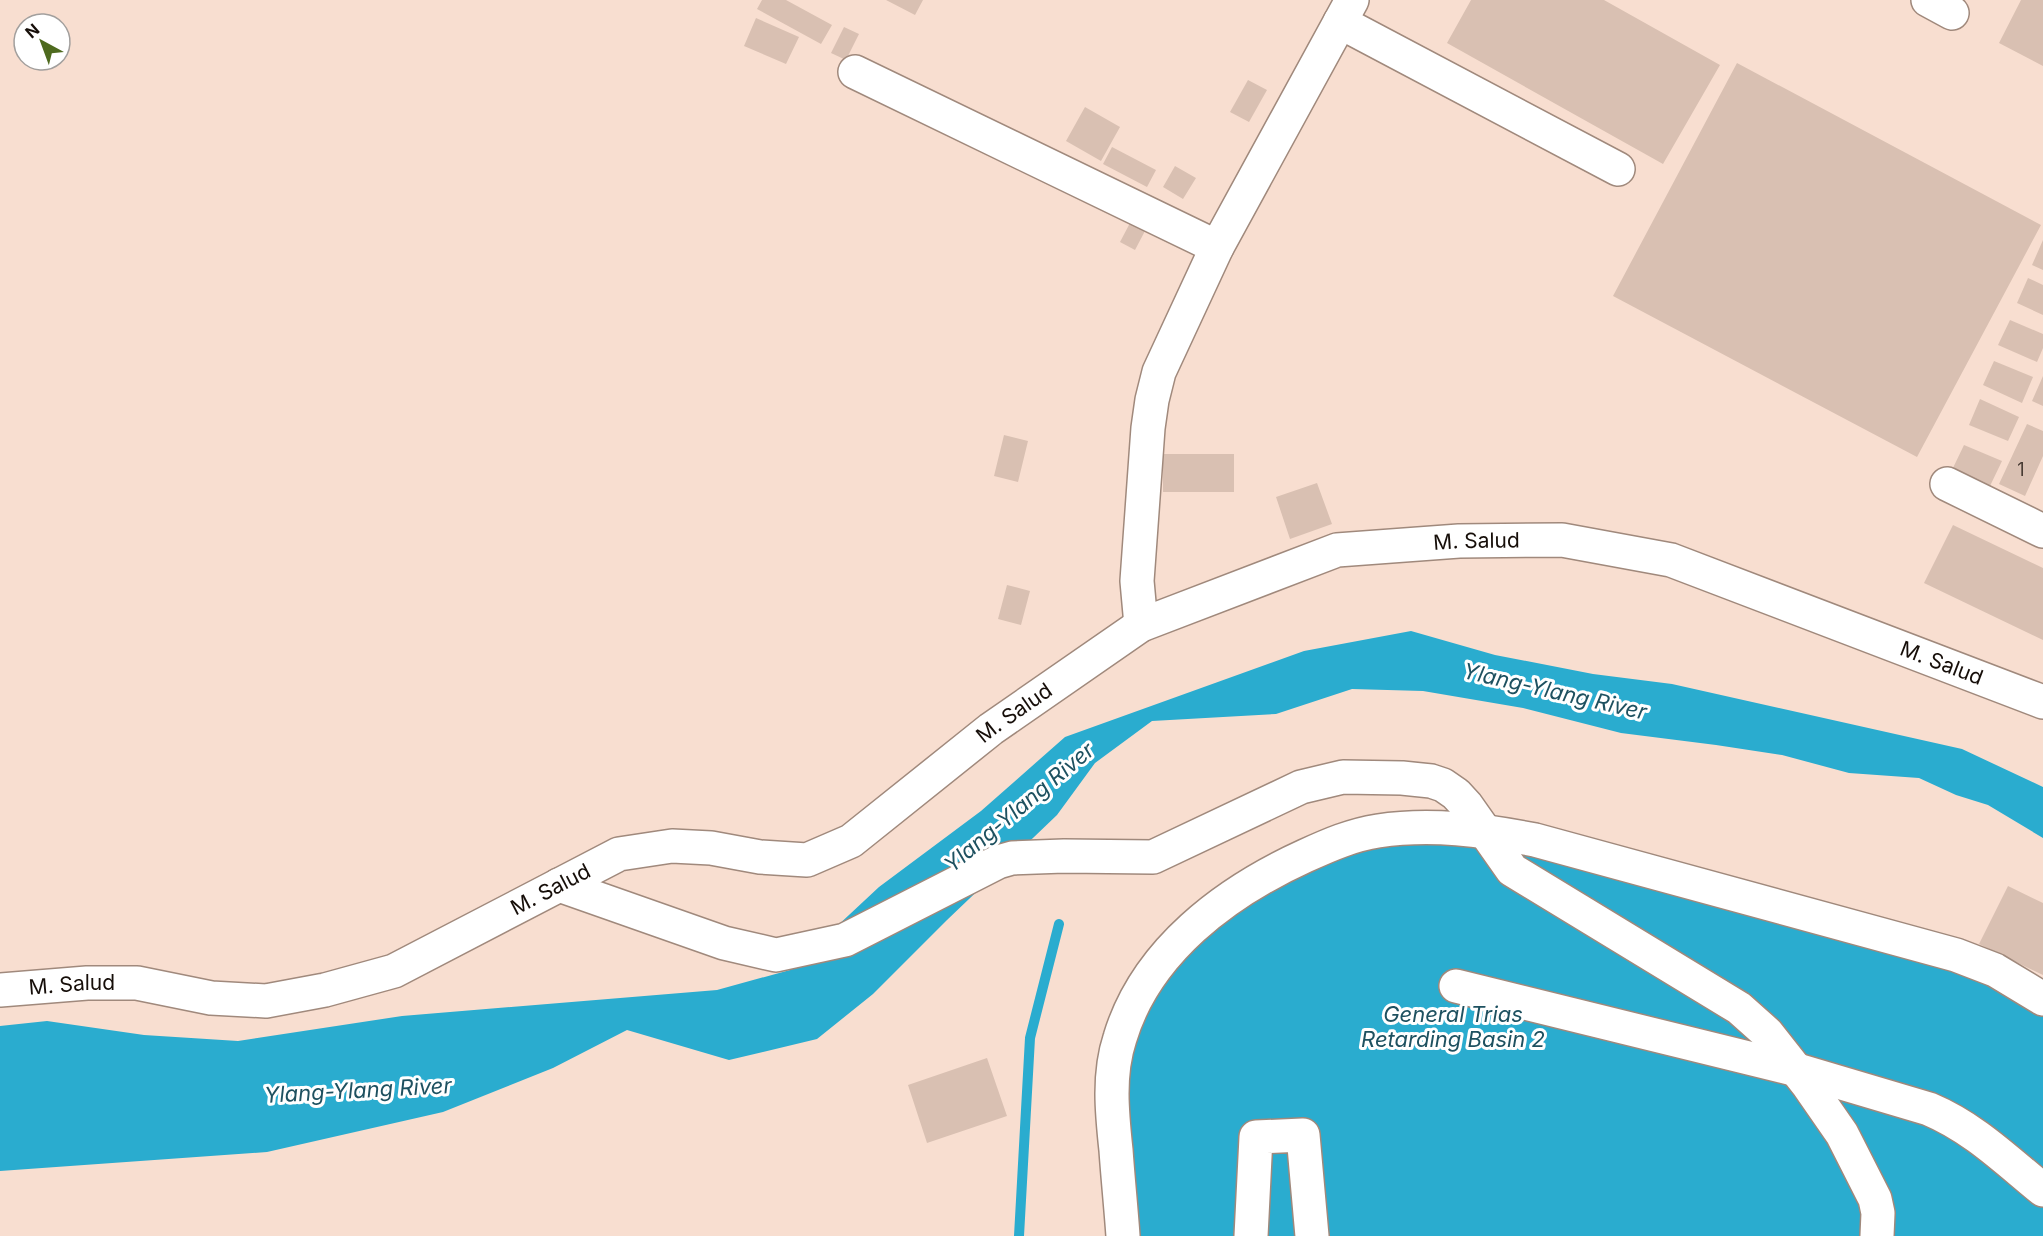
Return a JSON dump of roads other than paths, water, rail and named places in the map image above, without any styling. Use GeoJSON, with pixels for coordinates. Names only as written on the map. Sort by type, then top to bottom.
{"type":"FeatureCollection","features":[{"type":"Feature","properties":{"kind":"street"},"geometry":{"type":"LineString","coordinates":[[1141,625],[1137,581],[1148,428],[1159,372],[1217,247],[1346,11],[1618,169]]}},
{"type":"Feature","properties":{"kind":"street"},"geometry":{"type":"LineString","coordinates":[[855,72],[1217,247]]}},
{"type":"Feature","properties":{"kind":"street"},"geometry":{"type":"LineString","coordinates":[[1947,484],[2042,529]]}},
{"type":"Feature","properties":{"kind":"street","name":"M. Salud"},"geometry":{"type":"LineString","coordinates":[[0,990],[87,983],[137,983],[211,998],[266,1001],[325,990],[394,971],[619,854],[672,846],[711,848],[760,857],[807,860],[851,842],[991,729],[1141,625],[1337,550],[1459,541],[1562,540],[1671,560],[2043,702]]}},
{"type":"Feature","properties":{"kind":"street"},"geometry":{"type":"LineString","coordinates":[[559,885],[724,943],[776,955],[845,940],[998,862],[1012,858],[1153,857],[1301,787],[1343,777],[1402,778],[1431,782],[1443,786],[1462,800],[1512,870],[1739,1008],[1767,1033],[1828,1113],[1868,1183],[1878,1213],[1877,1236]]}},
{"type":"Feature","properties":{"kind":"street"},"geometry":{"type":"LineString","coordinates":[[1123,1236],[1112,1105],[1112,1074],[1119,1038],[1126,1019],[1143,988],[1165,957],[1194,926],[1228,899],[1268,874],[1331,844],[1357,835],[1394,829],[1436,827],[1484,830],[1536,840],[1946,952],[1995,970],[2043,999]]}},
{"type":"Feature","properties":{"kind":"street"},"geometry":{"type":"LineString","coordinates":[[1456,986],[1796,1070],[1911,1103],[1947,1116],[1985,1141],[2043,1190]]}},
{"type":"Feature","properties":{"kind":"street"},"geometry":{"type":"LineString","coordinates":[[1251,1236],[1256,1137],[1303,1135],[1312,1236]]}},
{"type":"Feature","properties":{"kind":"water","name":"Ylang-Ylang River"},"geometry":{"type":"Polygon","coordinates":[[[1411,631],[1495,655],[1593,674],[1672,684],[1962,749],[2043,787],[2043,838],[1988,805],[1956,795],[1919,778],[1849,773],[1782,755],[1621,733],[1523,708],[1423,691],[1352,689],[1276,714],[1152,721],[1095,763],[1057,815],[873,994],[817,1039],[729,1060],[627,1030],[553,1068],[443,1112],[267,1152],[0,1171],[0,1026],[47,1021],[144,1035],[238,1041],[402,1016],[717,990],[790,970],[879,887],[981,811],[1065,737],[1304,651],[1411,631]]]}},
{"type":"Feature","properties":{"kind":"water","name":"General Trias Retarding Basin 2"},"geometry":{"type":"Polygon","coordinates":[[[1413,816],[2043,987],[2043,1236],[1111,1236],[1121,1001],[1156,945],[1413,816]]]}},
{"type":"Feature","properties":{"kind":"waterway"},"geometry":{"type":"LineString","coordinates":[[1019,1236],[1030,1038],[1059,924]]}}]}
